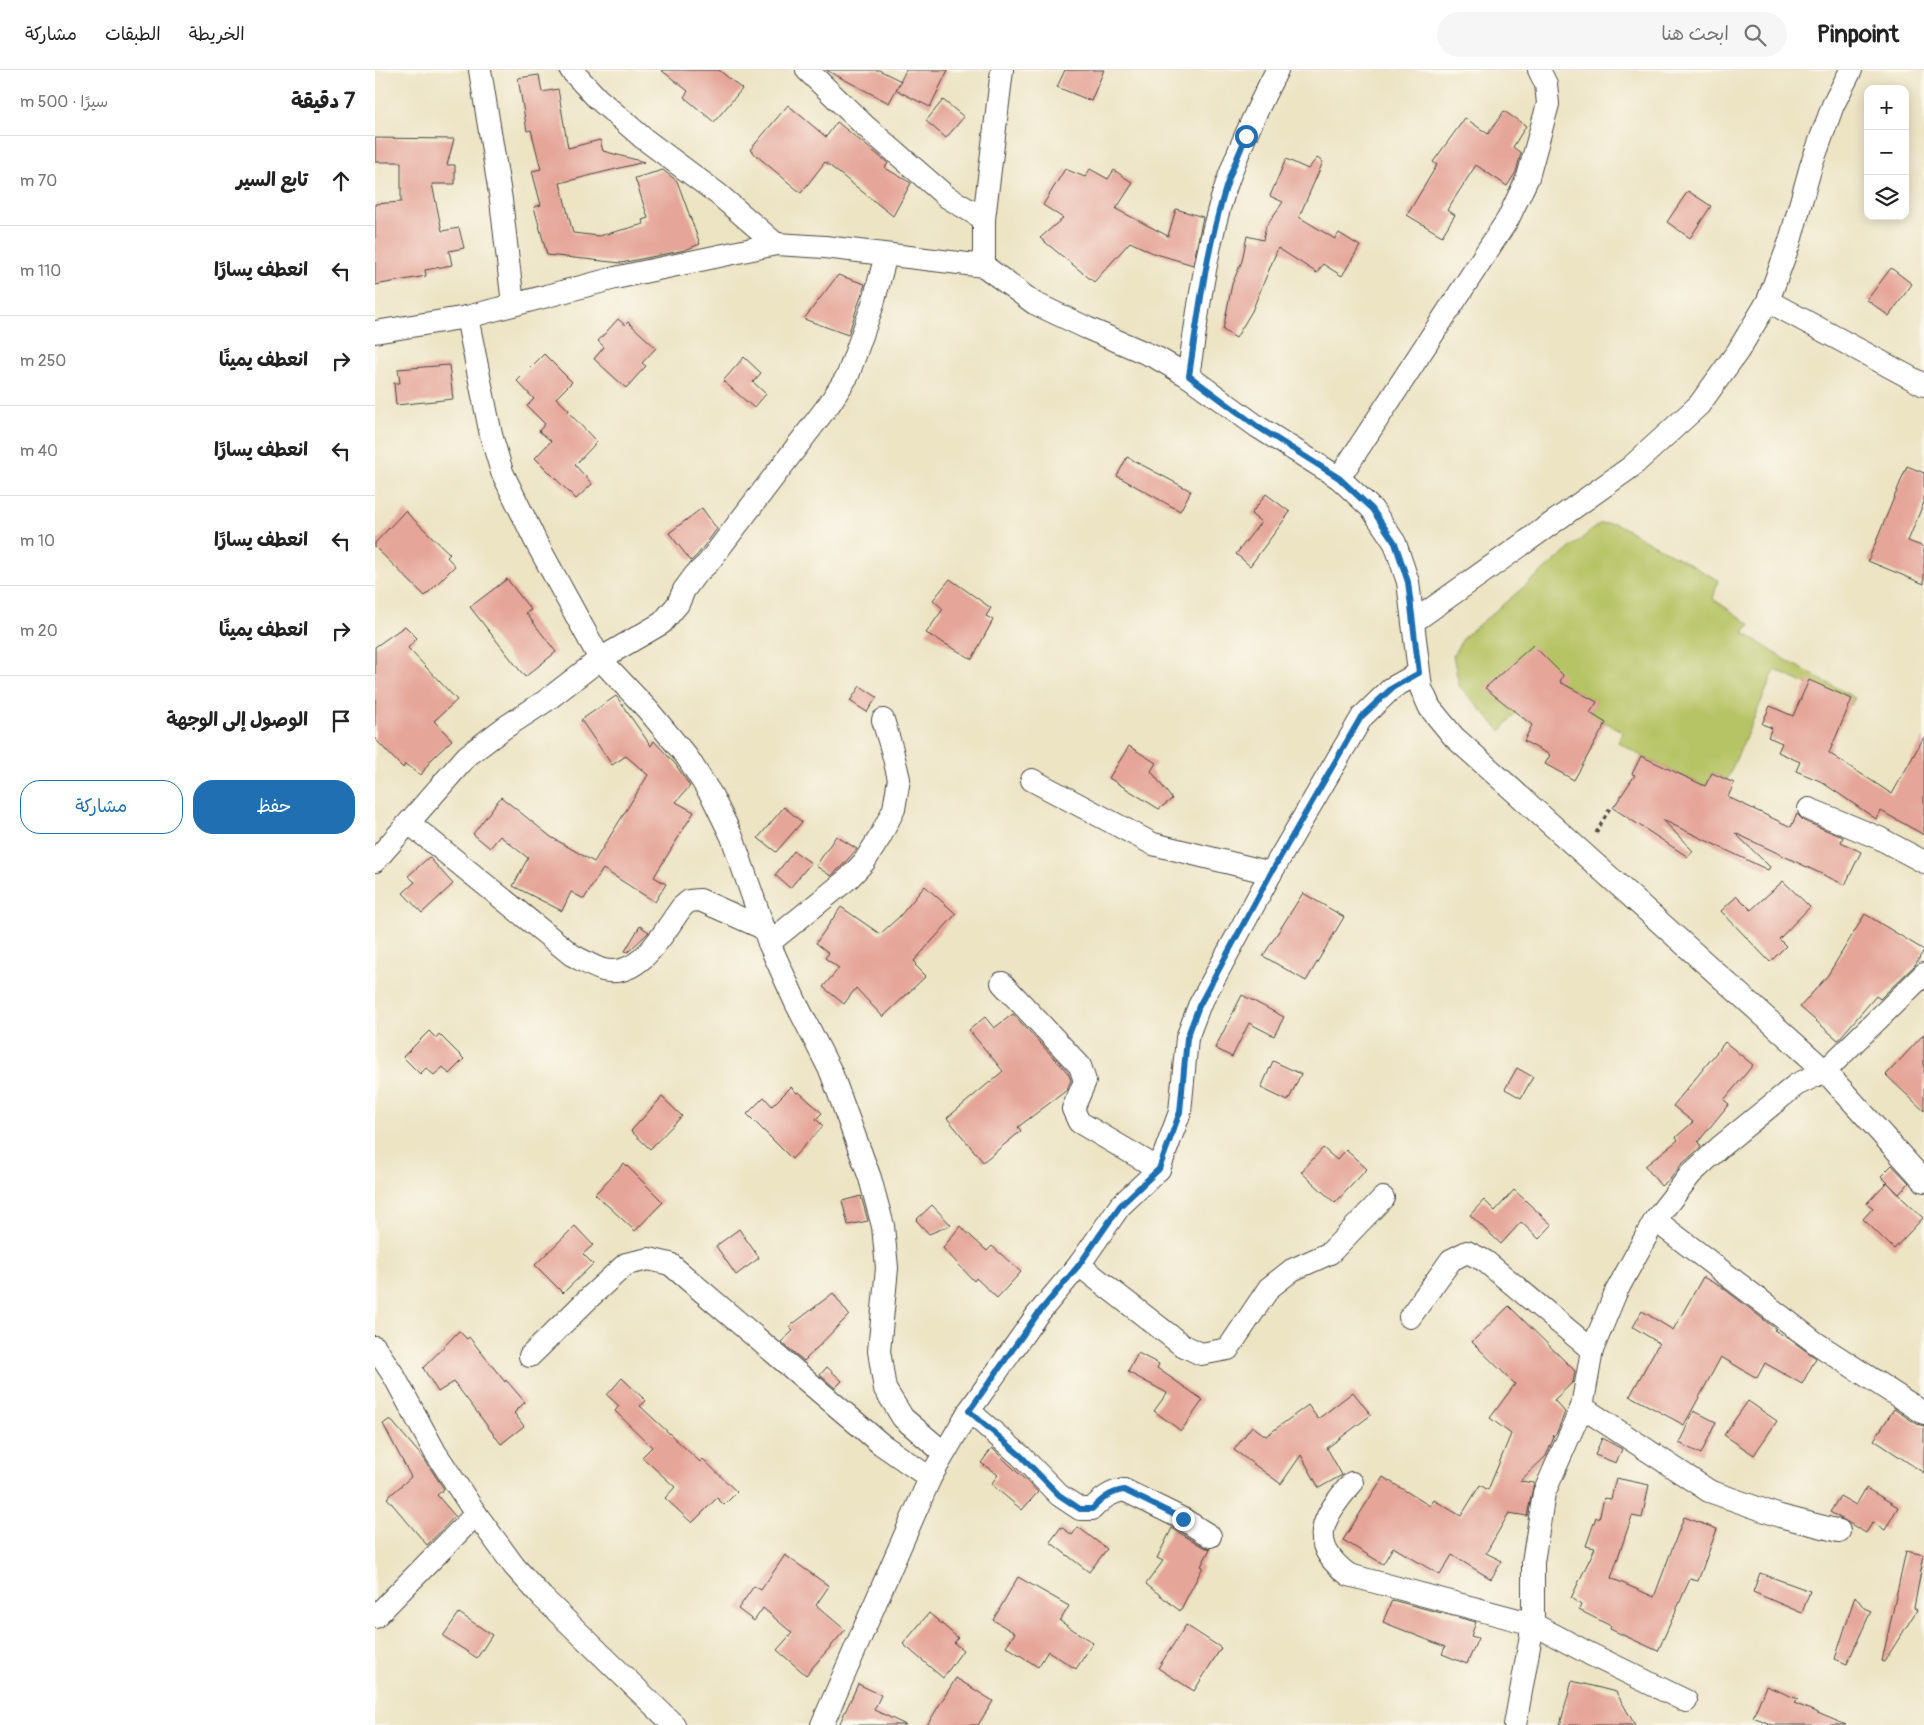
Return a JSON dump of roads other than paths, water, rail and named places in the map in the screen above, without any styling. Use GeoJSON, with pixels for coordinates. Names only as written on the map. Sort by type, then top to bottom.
{"type":"FeatureCollection","features":[{"type":"Feature","properties":{"kind":"street"},"geometry":{"type":"LineString","coordinates":[[480,70],[501,200],[513,304]]}},
{"type":"Feature","properties":{"kind":"street"},"geometry":{"type":"LineString","coordinates":[[571,70],[597,98],[643,138],[717,194],[776,244]]}},
{"type":"Feature","properties":{"kind":"street"},"geometry":{"type":"LineString","coordinates":[[807,70],[865,125],[947,197],[983,219]]}},
{"type":"Feature","properties":{"kind":"street"},"geometry":{"type":"LineString","coordinates":[[983,266],[983,219],[1002,70]]}},
{"type":"Feature","properties":{"kind":"street"},"geometry":{"type":"LineString","coordinates":[[1189,376],[1199,309],[1224,193],[1246,136],[1277,70]]}},
{"type":"Feature","properties":{"kind":"street"},"geometry":{"type":"LineString","coordinates":[[1339,478],[1508,219],[1528,177],[1548,104],[1546,84],[1539,70]]}},
{"type":"Feature","properties":{"kind":"street"},"geometry":{"type":"LineString","coordinates":[[1413,622],[1631,468],[1699,405],[1738,351],[1768,301],[1811,166],[1833,105],[1851,70]]}},
{"type":"Feature","properties":{"kind":"street"},"geometry":{"type":"LineString","coordinates":[[375,332],[467,316],[615,278],[776,244],[825,247],[983,266],[1034,303],[1157,358],[1189,376],[1258,427],[1339,478],[1372,509],[1395,543],[1408,582],[1421,688],[1430,708],[1454,737],[1825,1071],[1924,1181]]}},
{"type":"Feature","properties":{"kind":"street"},"geometry":{"type":"LineString","coordinates":[[375,861],[467,756],[503,728],[547,700],[600,659],[662,623],[677,604],[695,575],[708,563],[830,404],[848,375],[873,304],[886,255]]}},
{"type":"Feature","properties":{"kind":"street"},"geometry":{"type":"LineString","coordinates":[[1768,301],[1924,384]]}},
{"type":"Feature","properties":{"kind":"street"},"geometry":{"type":"LineString","coordinates":[[467,316],[484,410],[503,472],[536,542],[600,659],[647,709],[687,757],[712,796],[732,837],[767,936],[795,1001],[831,1072],[870,1178],[883,1226],[887,1268],[879,1351],[885,1389],[903,1418],[944,1454]]}},
{"type":"Feature","properties":{"kind":"street"},"geometry":{"type":"LineString","coordinates":[[822,1725],[930,1478],[969,1411],[1037,1315],[1079,1265],[1120,1206],[1159,1169],[1180,1112],[1187,1038],[1199,1006],[1271,873],[1361,717],[1392,688],[1419,673]]}},
{"type":"Feature","properties":{"kind":"street"},"geometry":{"type":"LineString","coordinates":[[767,936],[849,878],[864,862],[880,837],[894,810],[899,780],[883,720]]}},
{"type":"Feature","properties":{"kind":"street"},"geometry":{"type":"LineString","coordinates":[[1032,780],[1153,844],[1271,873]]}},
{"type":"Feature","properties":{"kind":"street"},"geometry":{"type":"LineString","coordinates":[[1809,809],[1879,838],[1924,862]]}},
{"type":"Feature","properties":{"kind":"street"},"geometry":{"type":"LineString","coordinates":[[409,822],[572,955],[601,970],[613,972],[631,966],[645,957],[682,907],[689,901],[700,900],[767,936]]}},
{"type":"Feature","properties":{"kind":"street"},"geometry":{"type":"LineString","coordinates":[[1515,1725],[1533,1624],[1533,1562],[1544,1493],[1582,1408],[1592,1350],[1616,1292],[1655,1220],[1691,1174],[1719,1147],[1796,1085],[1825,1071],[1924,974]]}},
{"type":"Feature","properties":{"kind":"street"},"geometry":{"type":"LineString","coordinates":[[1002,983],[1079,1066],[1085,1081],[1073,1109],[1079,1122],[1159,1169]]}},
{"type":"Feature","properties":{"kind":"street"},"geometry":{"type":"LineString","coordinates":[[1079,1265],[1182,1345],[1201,1354],[1228,1350],[1269,1288],[1292,1270],[1330,1253],[1383,1198]]}},
{"type":"Feature","properties":{"kind":"street"},"geometry":{"type":"LineString","coordinates":[[1655,1220],[1816,1343],[1924,1413]]}},
{"type":"Feature","properties":{"kind":"street"},"geometry":{"type":"LineString","coordinates":[[1410,1317],[1451,1260],[1467,1252],[1485,1261],[1592,1350]]}},
{"type":"Feature","properties":{"kind":"street"},"geometry":{"type":"LineString","coordinates":[[530,1356],[626,1264],[649,1259],[670,1264],[881,1444],[930,1478]]}},
{"type":"Feature","properties":{"kind":"street"},"geometry":{"type":"LineString","coordinates":[[375,1347],[394,1376],[435,1452],[476,1514],[514,1566],[542,1597],[674,1725]]}},
{"type":"Feature","properties":{"kind":"street"},"geometry":{"type":"LineString","coordinates":[[1582,1408],[1709,1491],[1773,1514],[1839,1531]]}},
{"type":"Feature","properties":{"kind":"street"},"geometry":{"type":"LineString","coordinates":[[969,1411],[1021,1456],[1059,1495],[1080,1509],[1092,1509],[1107,1496],[1116,1491],[1124,1490],[1183,1519],[1210,1536]]}},
{"type":"Feature","properties":{"kind":"street"},"geometry":{"type":"LineString","coordinates":[[1351,1483],[1340,1495],[1326,1518],[1321,1542],[1326,1555],[1334,1565],[1349,1576],[1533,1624],[1686,1701]]}},
{"type":"Feature","properties":{"kind":"street"},"geometry":{"type":"LineString","coordinates":[[375,1617],[476,1514]]}}]}
